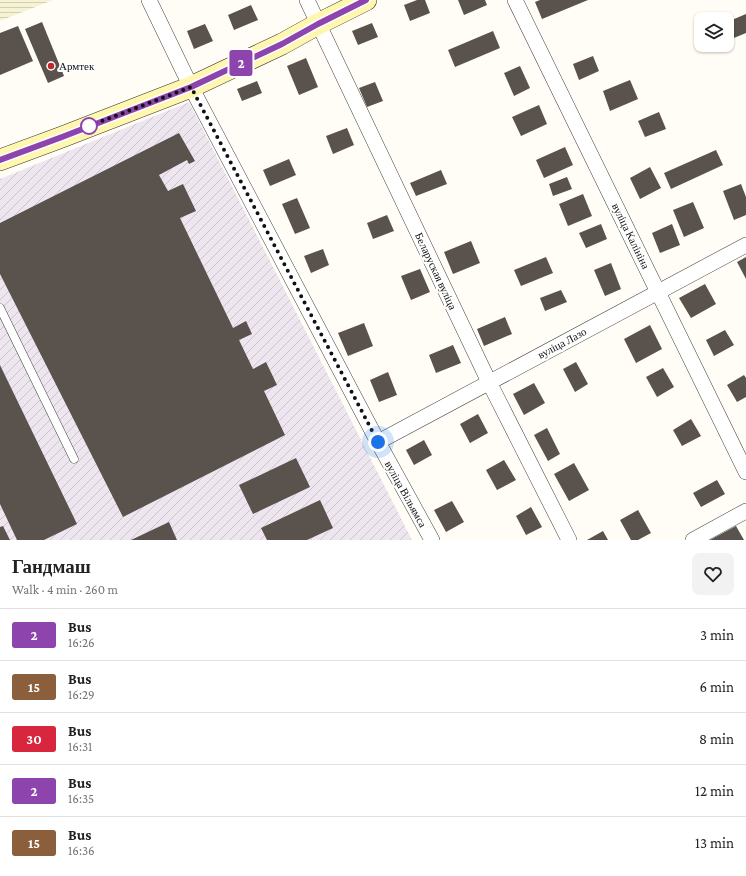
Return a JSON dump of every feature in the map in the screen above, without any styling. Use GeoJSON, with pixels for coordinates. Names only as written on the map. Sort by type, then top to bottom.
{"type":"FeatureCollection","features":[{"type":"Feature","properties":{"kind":"main road"},"geometry":{"type":"LineString","coordinates":[[0,160],[191,87],[282,44],[366,0]]}},
{"type":"Feature","properties":{"kind":"street","name":"вуліца Вільямса"},"geometry":{"type":"LineString","coordinates":[[149,0],[191,87],[378,442],[432,540]]}},
{"type":"Feature","properties":{"kind":"street","name":"Беларуская вуліца"},"geometry":{"type":"LineString","coordinates":[[307,0],[489,382],[569,540]]}},
{"type":"Feature","properties":{"kind":"street","name":"вуліца Калініна"},"geometry":{"type":"LineString","coordinates":[[515,0],[746,472]]}},
{"type":"Feature","properties":{"kind":"street","name":"вуліца Лазо"},"geometry":{"type":"LineString","coordinates":[[378,442],[746,245]]}},
{"type":"Feature","properties":{"kind":"street"},"geometry":{"type":"LineString","coordinates":[[693,540],[746,511]]}},
{"type":"Feature","properties":{"kind":"lane"},"geometry":{"type":"LineString","coordinates":[[0,308],[74,459]]}},
{"type":"Feature","properties":{"kind":"shaded area"},"geometry":{"type":"Polygon","coordinates":[[[0,0],[53,0],[0,21],[0,0]]]}},
{"type":"Feature","properties":{"kind":"shaded area"},"geometry":{"type":"Polygon","coordinates":[[[189,102],[412,540],[0,540],[0,179],[189,102]]]}},
{"type":"Feature","properties":{"kind":"building"},"geometry":{"type":"Polygon","coordinates":[[[417,0],[425,0],[430,13],[410,21],[404,5],[417,0]]]}},
{"type":"Feature","properties":{"kind":"building"},"geometry":{"type":"Polygon","coordinates":[[[458,0],[485,0],[487,5],[464,15],[458,0]]]}},
{"type":"Feature","properties":{"kind":"building"},"geometry":{"type":"Polygon","coordinates":[[[540,0],[588,0],[542,19],[535,2],[540,0]]]}},
{"type":"Feature","properties":{"kind":"building"},"geometry":{"type":"Polygon","coordinates":[[[251,5],[258,20],[234,30],[228,15],[251,5]]]}},
{"type":"Feature","properties":{"kind":"building"},"geometry":{"type":"Polygon","coordinates":[[[746,14],[746,33],[734,38],[734,19],[746,14]]]}},
{"type":"Feature","properties":{"kind":"building"},"geometry":{"type":"Polygon","coordinates":[[[42,22],[64,76],[48,83],[25,29],[42,22]]]}},
{"type":"Feature","properties":{"kind":"building"},"geometry":{"type":"Polygon","coordinates":[[[372,23],[378,37],[358,45],[352,31],[372,23]]]}},
{"type":"Feature","properties":{"kind":"building"},"geometry":{"type":"Polygon","coordinates":[[[205,24],[213,41],[194,49],[187,31],[205,24]]]}},
{"type":"Feature","properties":{"kind":"building"},"geometry":{"type":"Polygon","coordinates":[[[18,26],[33,61],[0,75],[0,33],[18,26]]]}},
{"type":"Feature","properties":{"kind":"building"},"geometry":{"type":"Polygon","coordinates":[[[493,31],[500,48],[455,67],[448,50],[493,31]]]}},
{"type":"Feature","properties":{"kind":"building"},"geometry":{"type":"Polygon","coordinates":[[[593,56],[599,71],[579,80],[573,64],[593,56]]]}},
{"type":"Feature","properties":{"kind":"building"},"geometry":{"type":"Polygon","coordinates":[[[306,58],[318,87],[299,95],[287,66],[306,58]]]}},
{"type":"Feature","properties":{"kind":"building"},"geometry":{"type":"Polygon","coordinates":[[[520,66],[530,88],[514,96],[504,73],[520,66]]]}},
{"type":"Feature","properties":{"kind":"building"},"geometry":{"type":"Polygon","coordinates":[[[630,80],[638,99],[610,111],[603,91],[630,80]]]}},
{"type":"Feature","properties":{"kind":"building"},"geometry":{"type":"Polygon","coordinates":[[[257,81],[262,93],[242,101],[237,89],[257,81]]]}},
{"type":"Feature","properties":{"kind":"building"},"geometry":{"type":"Polygon","coordinates":[[[375,82],[383,101],[367,107],[359,88],[375,82]]]}},
{"type":"Feature","properties":{"kind":"building"},"geometry":{"type":"Polygon","coordinates":[[[539,105],[547,124],[521,136],[512,117],[539,105]]]}},
{"type":"Feature","properties":{"kind":"building"},"geometry":{"type":"Polygon","coordinates":[[[659,112],[666,129],[645,137],[638,121],[659,112]]]}},
{"type":"Feature","properties":{"kind":"building"},"geometry":{"type":"Polygon","coordinates":[[[347,128],[354,145],[333,154],[326,136],[347,128]]]}},
{"type":"Feature","properties":{"kind":"building"},"geometry":{"type":"Polygon","coordinates":[[[179,133],[195,161],[189,164],[187,160],[159,175],[168,191],[183,184],[196,211],[180,218],[233,328],[246,321],[252,334],[239,340],[253,369],[266,362],[277,385],[264,391],[285,435],[123,517],[0,274],[0,223],[179,133]]]}},
{"type":"Feature","properties":{"kind":"building"},"geometry":{"type":"Polygon","coordinates":[[[565,147],[573,165],[544,178],[536,160],[565,147]]]}},
{"type":"Feature","properties":{"kind":"building"},"geometry":{"type":"Polygon","coordinates":[[[716,150],[723,165],[671,189],[664,173],[716,150]]]}},
{"type":"Feature","properties":{"kind":"building"},"geometry":{"type":"Polygon","coordinates":[[[289,159],[296,175],[270,186],[263,170],[289,159]]]}},
{"type":"Feature","properties":{"kind":"building"},"geometry":{"type":"Polygon","coordinates":[[[650,167],[661,188],[640,199],[630,178],[650,167]]]}},
{"type":"Feature","properties":{"kind":"building"},"geometry":{"type":"Polygon","coordinates":[[[441,170],[447,184],[416,196],[410,183],[441,170]]]}},
{"type":"Feature","properties":{"kind":"building"},"geometry":{"type":"Polygon","coordinates":[[[567,177],[572,189],[553,196],[549,184],[567,177]]]}},
{"type":"Feature","properties":{"kind":"building"},"geometry":{"type":"Polygon","coordinates":[[[741,184],[746,197],[746,215],[734,220],[723,191],[741,184]]]}},
{"type":"Feature","properties":{"kind":"building"},"geometry":{"type":"Polygon","coordinates":[[[583,194],[592,216],[568,226],[559,204],[583,194]]]}},
{"type":"Feature","properties":{"kind":"building"},"geometry":{"type":"Polygon","coordinates":[[[297,198],[310,228],[295,234],[282,204],[297,198]]]}},
{"type":"Feature","properties":{"kind":"building"},"geometry":{"type":"Polygon","coordinates":[[[693,202],[704,228],[684,237],[673,210],[693,202]]]}},
{"type":"Feature","properties":{"kind":"building"},"geometry":{"type":"Polygon","coordinates":[[[387,215],[394,231],[373,239],[367,223],[387,215]]]}},
{"type":"Feature","properties":{"kind":"building"},"geometry":{"type":"Polygon","coordinates":[[[601,224],[607,239],[586,248],[579,233],[601,224]]]}},
{"type":"Feature","properties":{"kind":"building"},"geometry":{"type":"Polygon","coordinates":[[[672,224],[680,245],[660,253],[652,233],[672,224]]]}},
{"type":"Feature","properties":{"kind":"building"},"geometry":{"type":"Polygon","coordinates":[[[471,241],[480,263],[453,274],[444,252],[471,241]]]}},
{"type":"Feature","properties":{"kind":"building"},"geometry":{"type":"Polygon","coordinates":[[[323,249],[329,265],[311,273],[304,256],[323,249]]]}},
{"type":"Feature","properties":{"kind":"building"},"geometry":{"type":"Polygon","coordinates":[[[546,257],[553,273],[521,286],[514,270],[546,257]]]}},
{"type":"Feature","properties":{"kind":"building"},"geometry":{"type":"Polygon","coordinates":[[[746,257],[746,279],[737,262],[746,257]]]}},
{"type":"Feature","properties":{"kind":"building"},"geometry":{"type":"Polygon","coordinates":[[[611,263],[621,289],[605,296],[594,270],[611,263]]]}},
{"type":"Feature","properties":{"kind":"building"},"geometry":{"type":"Polygon","coordinates":[[[420,269],[430,292],[411,300],[401,276],[420,269]]]}},
{"type":"Feature","properties":{"kind":"building"},"geometry":{"type":"Polygon","coordinates":[[[705,284],[716,304],[691,318],[679,298],[705,284]]]}},
{"type":"Feature","properties":{"kind":"building"},"geometry":{"type":"Polygon","coordinates":[[[561,290],[567,302],[545,311],[540,298],[561,290]]]}},
{"type":"Feature","properties":{"kind":"building"},"geometry":{"type":"Polygon","coordinates":[[[505,317],[512,334],[484,346],[477,329],[505,317]]]}},
{"type":"Feature","properties":{"kind":"building"},"geometry":{"type":"Polygon","coordinates":[[[364,323],[373,346],[348,356],[338,333],[364,323]]]}},
{"type":"Feature","properties":{"kind":"building"},"geometry":{"type":"Polygon","coordinates":[[[650,325],[662,349],[636,363],[624,339],[650,325]]]}},
{"type":"Feature","properties":{"kind":"building"},"geometry":{"type":"Polygon","coordinates":[[[725,330],[734,345],[714,356],[706,340],[725,330]]]}},
{"type":"Feature","properties":{"kind":"building"},"geometry":{"type":"Polygon","coordinates":[[[453,345],[461,363],[436,373],[429,355],[453,345]]]}},
{"type":"Feature","properties":{"kind":"building"},"geometry":{"type":"Polygon","coordinates":[[[576,362],[588,384],[575,392],[563,369],[576,362]]]}},
{"type":"Feature","properties":{"kind":"building"},"geometry":{"type":"Polygon","coordinates":[[[0,365],[77,524],[44,540],[17,540],[0,504],[0,365]]]}},
{"type":"Feature","properties":{"kind":"building"},"geometry":{"type":"Polygon","coordinates":[[[663,368],[674,387],[657,397],[646,377],[663,368]]]}},
{"type":"Feature","properties":{"kind":"building"},"geometry":{"type":"Polygon","coordinates":[[[388,372],[397,395],[379,402],[370,380],[388,372]]]}},
{"type":"Feature","properties":{"kind":"building"},"geometry":{"type":"Polygon","coordinates":[[[744,375],[746,378],[746,397],[737,402],[727,385],[744,375]]]}},
{"type":"Feature","properties":{"kind":"building"},"geometry":{"type":"Polygon","coordinates":[[[534,383],[545,403],[524,415],[513,394],[534,383]]]}},
{"type":"Feature","properties":{"kind":"building"},"geometry":{"type":"Polygon","coordinates":[[[478,414],[488,433],[470,443],[460,424],[478,414]]]}},
{"type":"Feature","properties":{"kind":"building"},"geometry":{"type":"Polygon","coordinates":[[[691,419],[701,436],[682,446],[673,430],[691,419]]]}},
{"type":"Feature","properties":{"kind":"building"},"geometry":{"type":"Polygon","coordinates":[[[547,428],[560,454],[548,461],[534,435],[547,428]]]}},
{"type":"Feature","properties":{"kind":"building"},"geometry":{"type":"Polygon","coordinates":[[[424,440],[432,455],[414,465],[406,450],[424,440]]]}},
{"type":"Feature","properties":{"kind":"building"},"geometry":{"type":"Polygon","coordinates":[[[296,458],[310,487],[253,514],[239,485],[296,458]]]}},
{"type":"Feature","properties":{"kind":"building"},"geometry":{"type":"Polygon","coordinates":[[[504,460],[516,480],[497,490],[486,470],[504,460]]]}},
{"type":"Feature","properties":{"kind":"building"},"geometry":{"type":"Polygon","coordinates":[[[574,463],[589,490],[569,501],[554,474],[574,463]]]}},
{"type":"Feature","properties":{"kind":"building"},"geometry":{"type":"Polygon","coordinates":[[[717,480],[725,494],[701,507],[693,493],[717,480]]]}},
{"type":"Feature","properties":{"kind":"building"},"geometry":{"type":"Polygon","coordinates":[[[320,500],[333,528],[307,540],[267,540],[261,528],[320,500]]]}},
{"type":"Feature","properties":{"kind":"building"},"geometry":{"type":"Polygon","coordinates":[[[452,501],[464,522],[446,532],[434,510],[452,501]]]}},
{"type":"Feature","properties":{"kind":"building"},"geometry":{"type":"Polygon","coordinates":[[[531,507],[542,527],[526,535],[516,516],[531,507]]]}},
{"type":"Feature","properties":{"kind":"building"},"geometry":{"type":"Polygon","coordinates":[[[638,510],[651,533],[638,540],[631,540],[620,520],[638,510]]]}},
{"type":"Feature","properties":{"kind":"building"},"geometry":{"type":"Polygon","coordinates":[[[169,522],[177,540],[131,540],[169,522]]]}},
{"type":"Feature","properties":{"kind":"building"},"geometry":{"type":"Polygon","coordinates":[[[3,526],[10,540],[0,540],[0,527],[3,526]]]}},
{"type":"Feature","properties":{"kind":"building"},"geometry":{"type":"Polygon","coordinates":[[[736,526],[744,540],[710,540],[736,526]]]}},
{"type":"Feature","properties":{"kind":"building"},"geometry":{"type":"Polygon","coordinates":[[[603,531],[608,540],[587,540],[603,531]]]}},
{"type":"Feature","properties":{"kind":"bus line","name":"2"},"geometry":{"type":"LineString","coordinates":[[0,160],[191,87],[282,44],[366,0]]}},
{"type":"Feature","properties":{"kind":"place","name":"Армтек"},"geometry":{"type":"Point","coordinates":[51,66]}},
{"type":"Feature","properties":{"kind":"route"},"geometry":{"type":"LineString","coordinates":[[89,126],[191,87],[378,442]]}}]}
